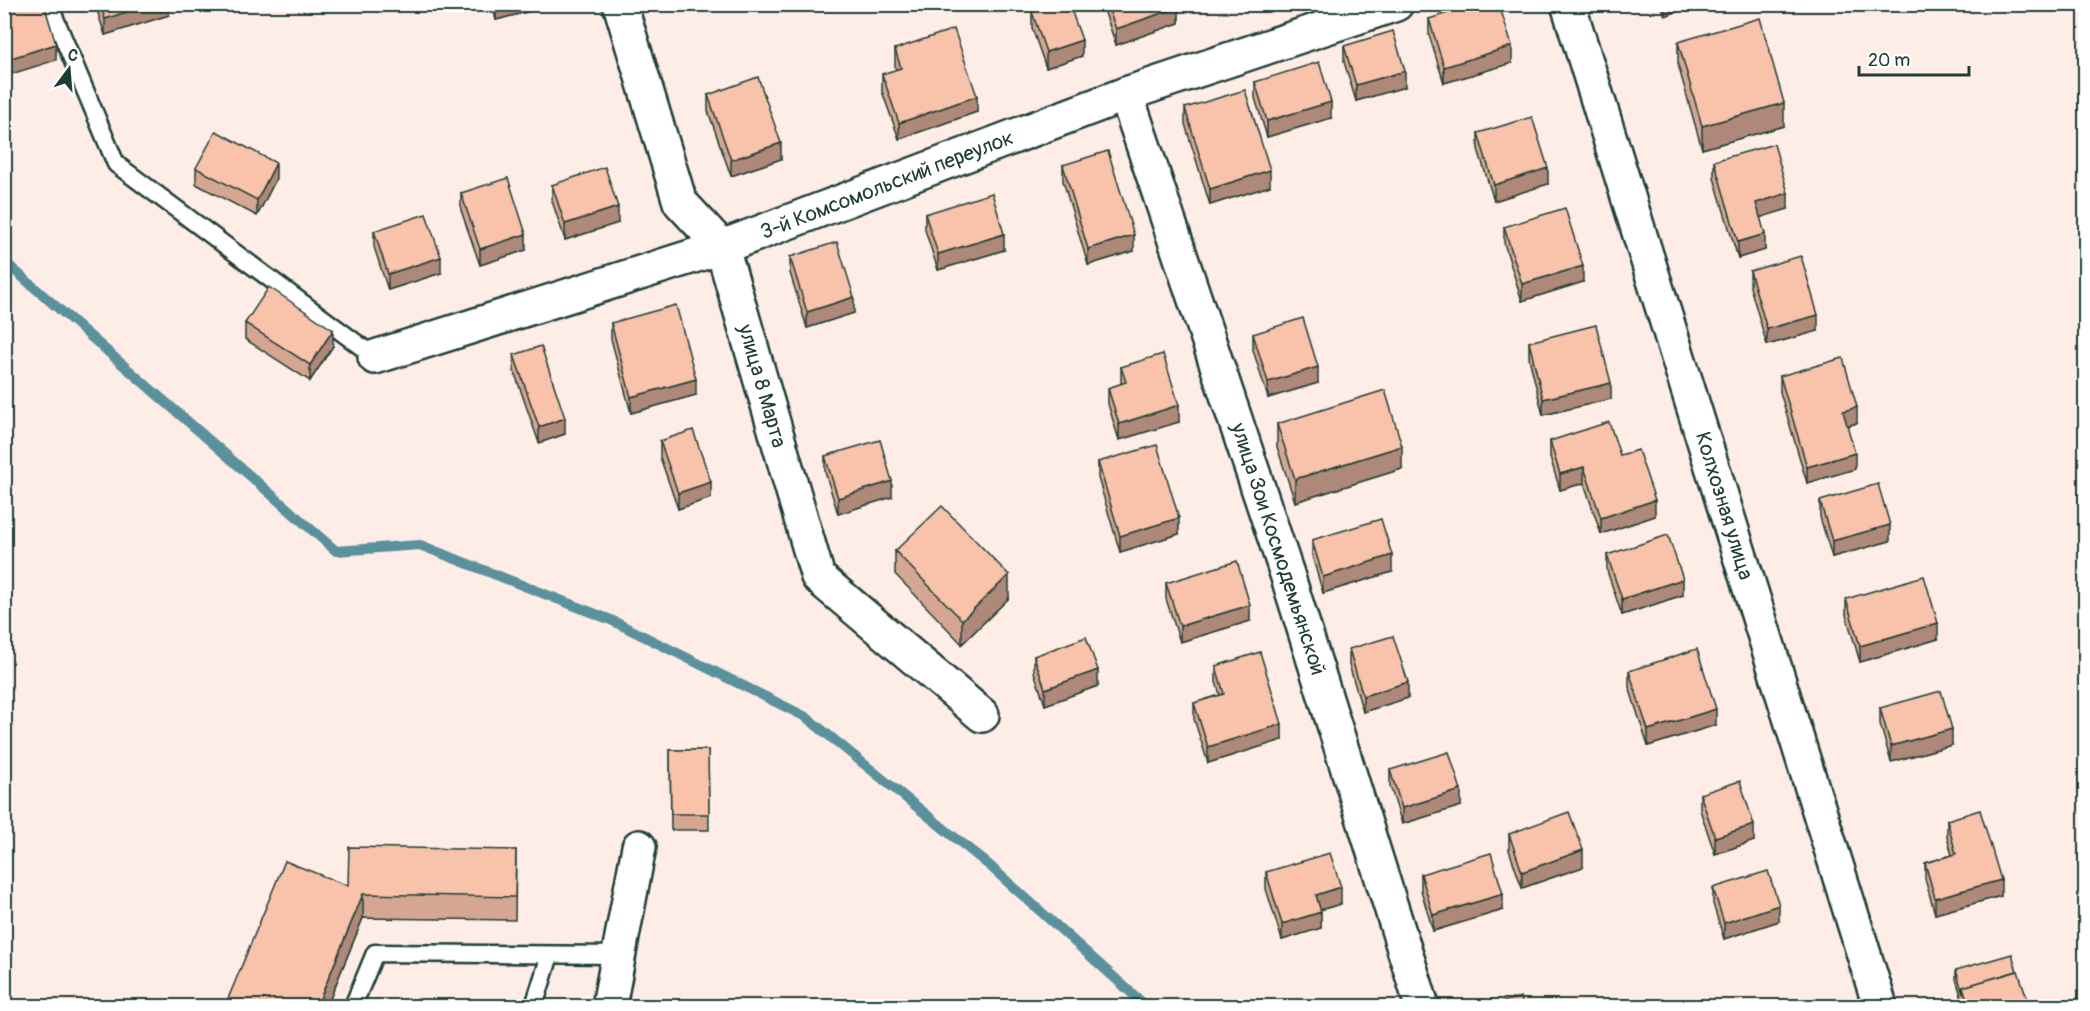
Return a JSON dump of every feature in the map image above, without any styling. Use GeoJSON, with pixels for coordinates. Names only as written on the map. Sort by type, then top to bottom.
{"type":"FeatureCollection","features":[{"type":"Feature","properties":{"kind":"street","name":"улица 8 Марта"},"geometry":{"type":"LineString","coordinates":[[620,4],[680,202],[722,247],[818,577],[982,715]]}},
{"type":"Feature","properties":{"kind":"street","name":"3-й Комсомольский переулок"},"geometry":{"type":"LineString","coordinates":[[375,357],[722,247],[1126,94],[1396,4]]}},
{"type":"Feature","properties":{"kind":"street","name":"Колхозная улица"},"geometry":{"type":"LineString","coordinates":[[1568,4],[1880,1006]]}},
{"type":"Feature","properties":{"kind":"street","name":"улица Зои Космодемьянской"},"geometry":{"type":"LineString","coordinates":[[1126,94],[1287,574],[1422,1006]]}},
{"type":"Feature","properties":{"kind":"street"},"geometry":{"type":"LineString","coordinates":[[609,1006],[639,847]]}},
{"type":"Feature","properties":{"kind":"lane"},"geometry":{"type":"LineString","coordinates":[[49,4],[116,164],[375,357]]}},
{"type":"Feature","properties":{"kind":"lane"},"geometry":{"type":"LineString","coordinates":[[353,1006],[375,952],[619,956]]}},
{"type":"Feature","properties":{"kind":"lane"},"geometry":{"type":"LineString","coordinates":[[534,1006],[550,955]]}},
{"type":"Feature","properties":{"kind":"building"},"geometry":{"type":"Polygon","coordinates":[[[4,4],[44,4],[56,44],[5,60],[4,4]]]}},
{"type":"Feature","properties":{"kind":"building"},"geometry":{"type":"Polygon","coordinates":[[[100,4],[150,4],[105,19],[100,4]]]}},
{"type":"Feature","properties":{"kind":"building"},"geometry":{"type":"Polygon","coordinates":[[[1053,4],[1069,4],[1082,40],[1046,52],[1032,12],[1053,4]]]}},
{"type":"Feature","properties":{"kind":"building"},"geometry":{"type":"Polygon","coordinates":[[[1107,4],[1178,4],[1179,7],[1116,29],[1107,4]]]}},
{"type":"Feature","properties":{"kind":"building"},"geometry":{"type":"Polygon","coordinates":[[[1475,4],[1499,4],[1512,46],[1444,67],[1429,19],[1475,4]]]}},
{"type":"Feature","properties":{"kind":"building"},"geometry":{"type":"Polygon","coordinates":[[[1760,18],[1784,103],[1702,126],[1678,42],[1760,18]]]}},
{"type":"Feature","properties":{"kind":"building"},"geometry":{"type":"Polygon","coordinates":[[[954,29],[977,96],[899,123],[882,74],[901,68],[895,49],[954,29]]]}},
{"type":"Feature","properties":{"kind":"building"},"geometry":{"type":"Polygon","coordinates":[[[1393,31],[1405,71],[1356,85],[1344,46],[1393,31]]]}},
{"type":"Feature","properties":{"kind":"building"},"geometry":{"type":"Polygon","coordinates":[[[1319,62],[1331,102],[1267,121],[1255,82],[1319,62]]]}},
{"type":"Feature","properties":{"kind":"building"},"geometry":{"type":"Polygon","coordinates":[[[758,77],[781,143],[731,160],[708,95],[758,77]]]}},
{"type":"Feature","properties":{"kind":"building"},"geometry":{"type":"Polygon","coordinates":[[[1245,90],[1270,170],[1210,189],[1185,108],[1245,90]]]}},
{"type":"Feature","properties":{"kind":"building"},"geometry":{"type":"Polygon","coordinates":[[[1532,117],[1548,168],[1494,185],[1478,133],[1532,117]]]}},
{"type":"Feature","properties":{"kind":"building"},"geometry":{"type":"Polygon","coordinates":[[[216,131],[276,163],[257,200],[196,168],[216,131]]]}},
{"type":"Feature","properties":{"kind":"building"},"geometry":{"type":"Polygon","coordinates":[[[1774,144],[1788,193],[1756,203],[1765,234],[1738,242],[1714,161],[1774,144]]]}},
{"type":"Feature","properties":{"kind":"building"},"geometry":{"type":"Polygon","coordinates":[[[1108,151],[1134,235],[1088,249],[1063,165],[1108,151]]]}},
{"type":"Feature","properties":{"kind":"building"},"geometry":{"type":"Polygon","coordinates":[[[605,167],[618,207],[565,224],[552,185],[605,167]]]}},
{"type":"Feature","properties":{"kind":"building"},"geometry":{"type":"Polygon","coordinates":[[[508,178],[526,234],[480,249],[461,193],[508,178]]]}},
{"type":"Feature","properties":{"kind":"building"},"geometry":{"type":"Polygon","coordinates":[[[992,193],[1004,234],[938,254],[925,214],[992,193]]]}},
{"type":"Feature","properties":{"kind":"building"},"geometry":{"type":"Polygon","coordinates":[[[1565,208],[1583,266],[1522,284],[1504,227],[1565,208]]]}},
{"type":"Feature","properties":{"kind":"building"},"geometry":{"type":"Polygon","coordinates":[[[426,214],[441,257],[388,274],[374,231],[426,214]]]}},
{"type":"Feature","properties":{"kind":"building"},"geometry":{"type":"Polygon","coordinates":[[[837,242],[854,297],[807,312],[790,257],[837,242]]]}},
{"type":"Feature","properties":{"kind":"building"},"geometry":{"type":"Polygon","coordinates":[[[1801,256],[1818,315],[1767,329],[1750,271],[1801,256]]]}},
{"type":"Feature","properties":{"kind":"building"},"geometry":{"type":"Polygon","coordinates":[[[269,287],[333,330],[310,365],[245,323],[269,287]]]}},
{"type":"Feature","properties":{"kind":"building"},"geometry":{"type":"Polygon","coordinates":[[[676,305],[696,379],[631,397],[611,323],[676,305]]]}},
{"type":"Feature","properties":{"kind":"building"},"geometry":{"type":"Polygon","coordinates":[[[1303,318],[1318,367],[1268,382],[1253,334],[1303,318]]]}},
{"type":"Feature","properties":{"kind":"building"},"geometry":{"type":"Polygon","coordinates":[[[1596,325],[1611,383],[1543,399],[1529,342],[1596,325]]]}},
{"type":"Feature","properties":{"kind":"building"},"geometry":{"type":"Polygon","coordinates":[[[541,346],[565,418],[539,427],[514,355],[541,346]]]}},
{"type":"Feature","properties":{"kind":"building"},"geometry":{"type":"Polygon","coordinates":[[[1163,354],[1179,405],[1119,424],[1108,388],[1126,382],[1121,367],[1163,354]]]}},
{"type":"Feature","properties":{"kind":"building"},"geometry":{"type":"Polygon","coordinates":[[[1843,358],[1857,407],[1843,411],[1855,453],[1807,467],[1780,376],[1843,358]]]}},
{"type":"Feature","properties":{"kind":"building"},"geometry":{"type":"Polygon","coordinates":[[[1385,390],[1402,446],[1295,479],[1277,424],[1385,390]]]}},
{"type":"Feature","properties":{"kind":"building"},"geometry":{"type":"Polygon","coordinates":[[[1609,422],[1620,455],[1638,450],[1655,500],[1601,518],[1584,467],[1560,474],[1550,441],[1609,422]]]}},
{"type":"Feature","properties":{"kind":"building"},"geometry":{"type":"Polygon","coordinates":[[[693,430],[711,482],[678,493],[660,441],[693,430]]]}},
{"type":"Feature","properties":{"kind":"building"},"geometry":{"type":"Polygon","coordinates":[[[880,440],[892,481],[838,498],[825,456],[880,440]]]}},
{"type":"Feature","properties":{"kind":"building"},"geometry":{"type":"Polygon","coordinates":[[[1157,445],[1179,518],[1120,536],[1098,462],[1157,445]]]}},
{"type":"Feature","properties":{"kind":"building"},"geometry":{"type":"Polygon","coordinates":[[[1878,484],[1890,525],[1832,541],[1820,501],[1878,484]]]}},
{"type":"Feature","properties":{"kind":"building"},"geometry":{"type":"Polygon","coordinates":[[[942,506],[1009,575],[962,620],[895,551],[942,506]]]}},
{"type":"Feature","properties":{"kind":"building"},"geometry":{"type":"Polygon","coordinates":[[[1381,519],[1392,555],[1323,577],[1312,540],[1381,519]]]}},
{"type":"Feature","properties":{"kind":"building"},"geometry":{"type":"Polygon","coordinates":[[[1668,535],[1683,579],[1622,599],[1607,555],[1668,535]]]}},
{"type":"Feature","properties":{"kind":"building"},"geometry":{"type":"Polygon","coordinates":[[[1237,561],[1250,605],[1180,626],[1166,583],[1237,561]]]}},
{"type":"Feature","properties":{"kind":"building"},"geometry":{"type":"Polygon","coordinates":[[[1924,576],[1938,623],[1860,646],[1846,599],[1924,576]]]}},
{"type":"Feature","properties":{"kind":"building"},"geometry":{"type":"Polygon","coordinates":[[[1393,636],[1408,682],[1363,696],[1349,649],[1393,636]]]}},
{"type":"Feature","properties":{"kind":"building"},"geometry":{"type":"Polygon","coordinates":[[[1086,637],[1098,670],[1045,689],[1034,656],[1086,637]]]}},
{"type":"Feature","properties":{"kind":"building"},"geometry":{"type":"Polygon","coordinates":[[[1697,649],[1716,709],[1648,730],[1629,671],[1697,649]]]}},
{"type":"Feature","properties":{"kind":"building"},"geometry":{"type":"Polygon","coordinates":[[[1260,652],[1282,724],[1208,747],[1194,703],[1224,694],[1216,666],[1260,652]]]}},
{"type":"Feature","properties":{"kind":"building"},"geometry":{"type":"Polygon","coordinates":[[[1941,691],[1952,729],[1891,746],[1880,708],[1941,691]]]}},
{"type":"Feature","properties":{"kind":"building"},"geometry":{"type":"Polygon","coordinates":[[[670,750],[708,750],[709,814],[671,814],[670,750]]]}},
{"type":"Feature","properties":{"kind":"building"},"geometry":{"type":"Polygon","coordinates":[[[1449,752],[1461,790],[1402,808],[1390,770],[1449,752]]]}},
{"type":"Feature","properties":{"kind":"building"},"geometry":{"type":"Polygon","coordinates":[[[1740,781],[1754,825],[1715,837],[1700,794],[1740,781]]]}},
{"type":"Feature","properties":{"kind":"building"},"geometry":{"type":"Polygon","coordinates":[[[1980,810],[2001,880],[1935,898],[1925,863],[1956,854],[1947,820],[1980,810]]]}},
{"type":"Feature","properties":{"kind":"building"},"geometry":{"type":"Polygon","coordinates":[[[1569,812],[1583,850],[1522,872],[1509,834],[1569,812]]]}},
{"type":"Feature","properties":{"kind":"building"},"geometry":{"type":"Polygon","coordinates":[[[349,847],[516,850],[515,897],[363,894],[317,1006],[225,1006],[285,861],[348,886],[349,847]]]}},
{"type":"Feature","properties":{"kind":"building"},"geometry":{"type":"Polygon","coordinates":[[[1330,853],[1341,887],[1316,895],[1321,912],[1282,924],[1266,872],[1330,853]]]}},
{"type":"Feature","properties":{"kind":"building"},"geometry":{"type":"Polygon","coordinates":[[[1491,853],[1503,894],[1433,915],[1421,874],[1491,853]]]}},
{"type":"Feature","properties":{"kind":"building"},"geometry":{"type":"Polygon","coordinates":[[[1768,871],[1779,905],[1724,923],[1713,888],[1768,871]]]}},
{"type":"Feature","properties":{"kind":"building"},"geometry":{"type":"Polygon","coordinates":[[[2012,954],[2017,971],[1963,987],[1963,994],[1956,970],[2012,954]]]}},
{"type":"Feature","properties":{"kind":"building"},"geometry":{"type":"Polygon","coordinates":[[[2018,971],[2029,1004],[1969,1006],[1963,987],[2018,971]]]}},
{"type":"Feature","properties":{"kind":"building"},"geometry":{"type":"Polygon","coordinates":[[[1521,997],[1523,1006],[1486,1006],[1521,997]]]}},
{"type":"Feature","properties":{"kind":"waterway"},"geometry":{"type":"LineString","coordinates":[[4,261],[336,551],[420,545],[611,620],[806,717],[990,866],[1146,1006]]}}]}
